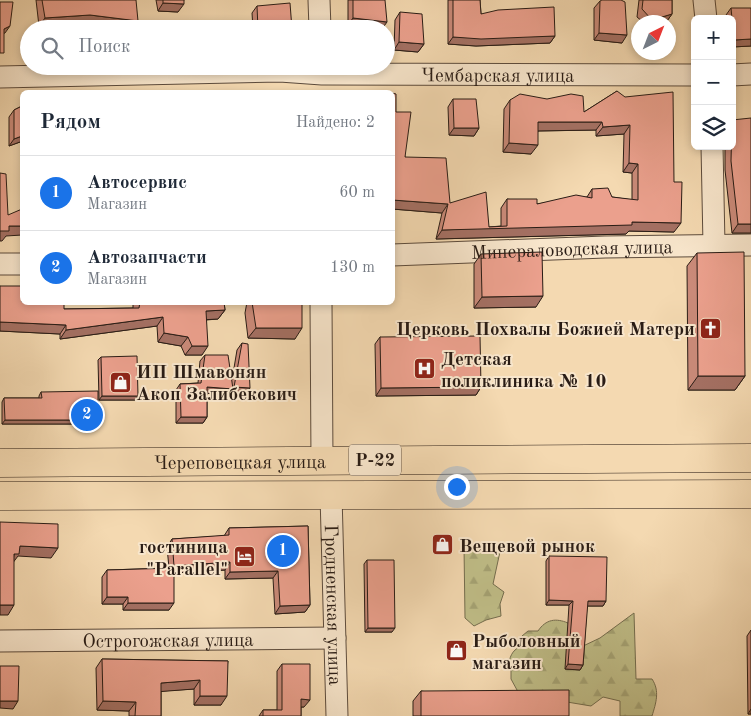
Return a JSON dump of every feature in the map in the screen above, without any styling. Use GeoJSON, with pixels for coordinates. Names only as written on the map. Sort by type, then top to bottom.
{"type":"FeatureCollection","features":[{"type":"Feature","properties":{"kind":"highway","name":"Череповецкая улица"},"geometry":{"type":"LineString","coordinates":[[0,463],[751,458]]}},
{"type":"Feature","properties":{"kind":"highway","name":"Череповецкая улица"},"geometry":{"type":"LineString","coordinates":[[0,496],[751,494]]}},
{"type":"Feature","properties":{"kind":"street"},"geometry":{"type":"LineString","coordinates":[[319,0],[320,20]]}},
{"type":"Feature","properties":{"kind":"street"},"geometry":{"type":"LineString","coordinates":[[704,0],[706,15]]}},
{"type":"Feature","properties":{"kind":"street"},"geometry":{"type":"LineString","coordinates":[[736,74],[751,74]]}},
{"type":"Feature","properties":{"kind":"street","name":"Чембарская улица"},"geometry":{"type":"LineString","coordinates":[[0,77],[93,75]]}},
{"type":"Feature","properties":{"kind":"street","name":"Чембарская улица"},"geometry":{"type":"LineString","coordinates":[[304,75],[322,78],[691,75]]}},
{"type":"Feature","properties":{"kind":"street"},"geometry":{"type":"LineString","coordinates":[[712,150],[714,245]]}},
{"type":"Feature","properties":{"kind":"street","name":"Минераловодская улица"},"geometry":{"type":"LineString","coordinates":[[395,255],[604,247],[751,245]]}},
{"type":"Feature","properties":{"kind":"street"},"geometry":{"type":"LineString","coordinates":[[0,264],[20,264]]}},
{"type":"Feature","properties":{"kind":"street"},"geometry":{"type":"LineString","coordinates":[[321,305],[322,461]]}},
{"type":"Feature","properties":{"kind":"street","name":"Гродненская улица"},"geometry":{"type":"LineString","coordinates":[[331,495],[337,716]]}},
{"type":"Feature","properties":{"kind":"street","name":"Острогожская улица"},"geometry":{"type":"LineString","coordinates":[[0,641],[335,638]]}},
{"type":"Feature","properties":{"kind":"green space"},"geometry":{"type":"Polygon","coordinates":[[[464,547],[501,547],[493,584],[504,592],[500,604],[501,616],[474,626],[465,618],[464,547]]]}},
{"type":"Feature","properties":{"kind":"green space"},"geometry":{"type":"Polygon","coordinates":[[[634,613],[636,679],[652,679],[656,688],[655,706],[652,716],[620,716],[620,701],[603,697],[591,706],[561,701],[523,701],[511,679],[511,671],[508,667],[509,660],[515,650],[521,646],[522,636],[528,631],[538,631],[544,624],[555,620],[564,621],[568,623],[581,647],[600,638],[634,613]]]}},
{"type":"Feature","properties":{"kind":"building"},"geometry":{"type":"Polygon","coordinates":[[[42,0],[136,0],[138,20],[90,15],[45,18],[42,0]]]}},
{"type":"Feature","properties":{"kind":"building"},"geometry":{"type":"Polygon","coordinates":[[[163,0],[184,0],[184,4],[163,3],[163,0]]]}},
{"type":"Feature","properties":{"kind":"building"},"geometry":{"type":"Polygon","coordinates":[[[353,0],[385,0],[387,20],[353,18],[353,0]]]}},
{"type":"Feature","properties":{"kind":"building"},"geometry":{"type":"Polygon","coordinates":[[[453,0],[480,0],[481,14],[498,10],[554,7],[555,36],[481,39],[453,37],[453,0]]]}},
{"type":"Feature","properties":{"kind":"building"},"geometry":{"type":"Polygon","coordinates":[[[621,0],[625,2],[627,35],[599,33],[600,1],[621,0]]]}},
{"type":"Feature","properties":{"kind":"building"},"geometry":{"type":"Polygon","coordinates":[[[643,0],[672,0],[672,14],[647,15],[642,9],[643,0]]]}},
{"type":"Feature","properties":{"kind":"building"},"geometry":{"type":"Polygon","coordinates":[[[0,2],[13,2],[10,26],[4,29],[4,53],[0,53],[0,2]]]}},
{"type":"Feature","properties":{"kind":"building"},"geometry":{"type":"Polygon","coordinates":[[[290,3],[291,20],[258,20],[257,6],[290,3]]]}},
{"type":"Feature","properties":{"kind":"building"},"geometry":{"type":"Polygon","coordinates":[[[731,8],[751,8],[751,39],[736,40],[736,15],[732,15],[731,8]]]}},
{"type":"Feature","properties":{"kind":"building"},"geometry":{"type":"Polygon","coordinates":[[[400,12],[422,14],[424,44],[399,42],[400,12]]]}},
{"type":"Feature","properties":{"kind":"building"},"geometry":{"type":"Polygon","coordinates":[[[617,91],[625,97],[673,92],[674,182],[682,182],[681,223],[632,222],[632,225],[442,230],[448,204],[395,200],[395,94],[396,112],[411,112],[405,157],[446,158],[450,203],[486,192],[489,227],[507,226],[507,199],[537,199],[537,204],[576,195],[592,198],[592,189],[608,188],[612,197],[638,200],[638,164],[629,163],[630,125],[603,127],[602,122],[538,122],[538,145],[509,143],[510,100],[520,94],[547,99],[571,94],[583,96],[584,112],[617,91]]]}},
{"type":"Feature","properties":{"kind":"building"},"geometry":{"type":"Polygon","coordinates":[[[453,99],[476,99],[479,128],[454,128],[453,99]]]}},
{"type":"Feature","properties":{"kind":"building"},"geometry":{"type":"Polygon","coordinates":[[[20,107],[20,137],[14,139],[14,110],[20,107]]]}},
{"type":"Feature","properties":{"kind":"building"},"geometry":{"type":"Polygon","coordinates":[[[751,118],[751,224],[738,224],[731,161],[731,150],[736,150],[736,120],[751,118]]]}},
{"type":"Feature","properties":{"kind":"building"},"geometry":{"type":"Polygon","coordinates":[[[0,173],[6,174],[8,215],[20,210],[20,226],[9,226],[9,231],[0,231],[0,173]]]}},
{"type":"Feature","properties":{"kind":"building"},"geometry":{"type":"Polygon","coordinates":[[[542,252],[543,296],[482,297],[481,254],[542,252]]]}},
{"type":"Feature","properties":{"kind":"building","name":"Церковь Похвалы Божией Матери"},"geometry":{"type":"Polygon","coordinates":[[[744,252],[745,376],[698,376],[697,253],[744,252]]]}},
{"type":"Feature","properties":{"kind":"building"},"geometry":{"type":"Polygon","coordinates":[[[0,286],[20,286],[20,305],[64,305],[64,309],[139,308],[140,305],[224,305],[225,310],[206,311],[208,346],[192,346],[188,337],[164,333],[163,317],[66,330],[66,325],[0,322],[0,286]]]}},
{"type":"Feature","properties":{"kind":"building"},"geometry":{"type":"Polygon","coordinates":[[[252,305],[302,305],[302,328],[256,328],[252,305]]]}},
{"type":"Feature","properties":{"kind":"building","name":"Детская поликлиника № 10"},"geometry":{"type":"Polygon","coordinates":[[[480,336],[481,387],[381,388],[380,337],[480,336]]]}},
{"type":"Feature","properties":{"kind":"building"},"geometry":{"type":"Polygon","coordinates":[[[242,343],[248,344],[250,388],[234,387],[242,343]]]}},
{"type":"Feature","properties":{"kind":"building"},"geometry":{"type":"Polygon","coordinates":[[[205,355],[228,355],[233,389],[207,387],[207,417],[181,417],[180,384],[201,383],[205,355]]]}},
{"type":"Feature","properties":{"kind":"building"},"geometry":{"type":"Polygon","coordinates":[[[137,356],[138,396],[102,396],[101,357],[137,356]]]}},
{"type":"Feature","properties":{"kind":"building"},"geometry":{"type":"Polygon","coordinates":[[[98,391],[98,420],[5,420],[4,398],[42,398],[41,392],[98,391]]]}},
{"type":"Feature","properties":{"kind":"building"},"geometry":{"type":"Polygon","coordinates":[[[0,522],[58,524],[58,548],[20,546],[19,554],[14,554],[14,605],[0,605],[0,522]]]}},
{"type":"Feature","properties":{"kind":"building"},"geometry":{"type":"Polygon","coordinates":[[[308,526],[310,605],[280,606],[278,571],[230,572],[230,562],[174,566],[172,539],[229,535],[229,528],[308,526]]]}},
{"type":"Feature","properties":{"kind":"building"},"geometry":{"type":"Polygon","coordinates":[[[549,556],[607,557],[606,601],[588,601],[583,665],[568,664],[573,601],[549,600],[549,556]]]}},
{"type":"Feature","properties":{"kind":"building"},"geometry":{"type":"Polygon","coordinates":[[[367,560],[394,560],[395,628],[368,628],[367,560]]]}},
{"type":"Feature","properties":{"kind":"building"},"geometry":{"type":"Polygon","coordinates":[[[174,568],[174,603],[128,603],[128,597],[107,597],[107,570],[174,568]]]}},
{"type":"Feature","properties":{"kind":"building"},"geometry":{"type":"Polygon","coordinates":[[[102,659],[228,661],[227,696],[200,696],[200,680],[161,683],[161,716],[135,716],[136,702],[103,701],[102,659]]]}},
{"type":"Feature","properties":{"kind":"building"},"geometry":{"type":"Polygon","coordinates":[[[282,664],[310,664],[310,700],[301,699],[301,716],[263,716],[263,710],[282,710],[282,664]]]}},
{"type":"Feature","properties":{"kind":"building"},"geometry":{"type":"Polygon","coordinates":[[[0,666],[19,666],[18,701],[0,701],[0,666]]]}},
{"type":"Feature","properties":{"kind":"building"},"geometry":{"type":"Polygon","coordinates":[[[569,690],[569,716],[421,716],[421,691],[569,690]]]}},
{"type":"Feature","properties":{"kind":"place","name":"Церковь Похвалы Божией Матери"},"geometry":{"type":"Point","coordinates":[711,328]}},
{"type":"Feature","properties":{"kind":"place","name":"Детская поликлиника № 10"},"geometry":{"type":"Point","coordinates":[425,369]}},
{"type":"Feature","properties":{"kind":"place","name":"ИП Шмавонян Акоп Залибекович"},"geometry":{"type":"Point","coordinates":[120,382]}},
{"type":"Feature","properties":{"kind":"place","name":"Автозапчасти"},"geometry":{"type":"Point","coordinates":[87,415]}},
{"type":"Feature","properties":{"kind":"place","name":"Вещевой рынок"},"geometry":{"type":"Point","coordinates":[443,545]}},
{"type":"Feature","properties":{"kind":"place","name":"Автосервис"},"geometry":{"type":"Point","coordinates":[283,551]}},
{"type":"Feature","properties":{"kind":"place","name":"гостиница \"Parallel\""},"geometry":{"type":"Point","coordinates":[244,557]}},
{"type":"Feature","properties":{"kind":"place","name":"Рыболовный магазин"},"geometry":{"type":"Point","coordinates":[456,651]}}]}
